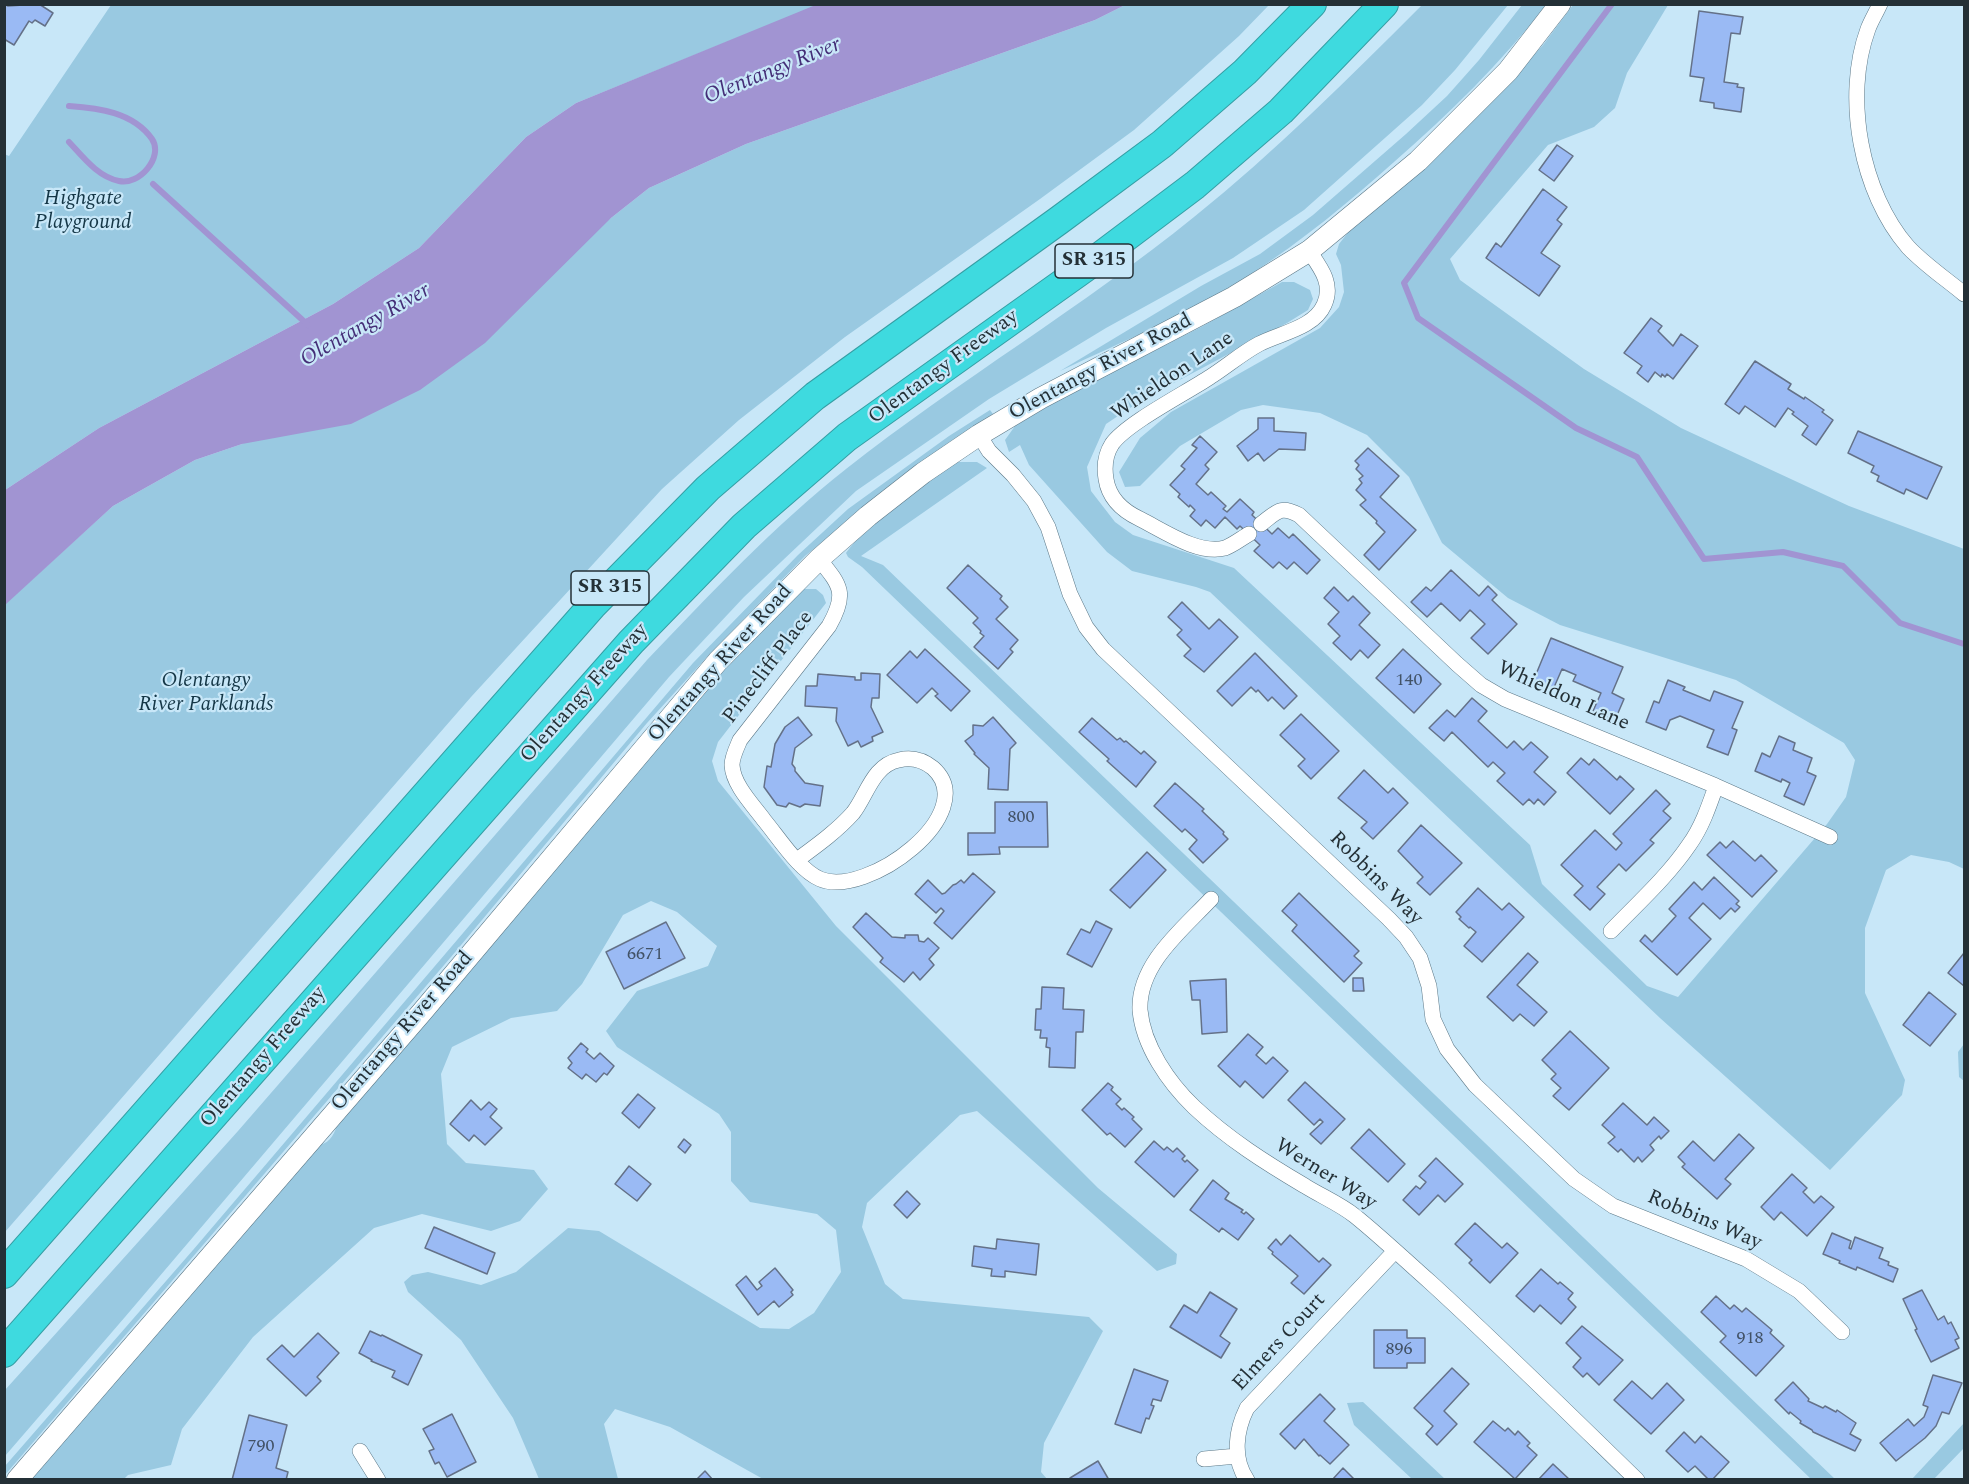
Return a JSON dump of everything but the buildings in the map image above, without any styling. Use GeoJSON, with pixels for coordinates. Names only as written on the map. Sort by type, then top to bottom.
{"type":"FeatureCollection","features":[{"type":"Feature","properties":{"kind":"highway","name":"SR 315"},"geometry":{"type":"LineString","coordinates":[[4,1274],[592,606],[708,488],[815,396],[1162,144],[1245,72],[1311,4]]}},
{"type":"Feature","properties":{"kind":"highway","name":"Olentangy Freeway"},"geometry":{"type":"LineString","coordinates":[[4,1353],[615,659],[744,526],[847,437],[1090,264],[1195,185],[1281,111],[1384,4]]}},
{"type":"Feature","properties":{"kind":"main road","name":"Olentangy River Road"},"geometry":{"type":"LineString","coordinates":[[17,1479],[422,1012],[711,670],[819,559],[868,516],[923,473],[979,435],[1041,398],[1234,297],[1309,250],[1418,161],[1508,71],[1560,4]]}},
{"type":"Feature","properties":{"kind":"street"},"geometry":{"type":"LineString","coordinates":[[1880,4],[1868,31],[1858,72],[1857,124],[1867,170],[1884,210],[1907,245],[1923,261],[1965,294]]}},
{"type":"Feature","properties":{"kind":"street","name":"Whieldon Lane"},"geometry":{"type":"LineString","coordinates":[[1249,534],[1225,548],[1200,549],[1132,515],[1112,496],[1107,484],[1106,457],[1113,444],[1133,425],[1259,345],[1316,317],[1324,304],[1328,290],[1325,275],[1309,250]]}},
{"type":"Feature","properties":{"kind":"street","name":"Robbins Way"},"geometry":{"type":"LineString","coordinates":[[979,435],[989,451],[1034,501],[1048,527],[1070,594],[1086,627],[1103,649],[1406,937],[1420,958],[1429,986],[1433,1019],[1447,1049],[1475,1085],[1574,1179],[1599,1197],[1613,1206],[1754,1264],[1799,1291],[1842,1332]]}},
{"type":"Feature","properties":{"kind":"street","name":"Whieldon Lane"},"geometry":{"type":"LineString","coordinates":[[1261,524],[1284,509],[1299,514],[1458,664],[1489,690],[1505,699],[1716,786],[1830,837]]}},
{"type":"Feature","properties":{"kind":"street","name":"Pinecliff Place"},"geometry":{"type":"LineString","coordinates":[[797,860],[826,838],[852,813],[878,771],[884,766],[899,760],[915,759],[930,766],[941,778],[945,794],[938,816],[928,832],[904,856],[888,866],[845,882],[833,883],[810,874],[797,860],[750,802],[735,779],[732,765],[735,752],[748,728],[829,626],[839,605],[840,593],[837,582],[819,559]]}},
{"type":"Feature","properties":{"kind":"street"},"geometry":{"type":"LineString","coordinates":[[1611,931],[1670,870],[1690,844],[1716,786]]}},
{"type":"Feature","properties":{"kind":"street","name":"Werner Way"},"geometry":{"type":"LineString","coordinates":[[1211,899],[1150,968],[1142,991],[1140,1010],[1145,1033],[1156,1058],[1169,1078],[1193,1106],[1250,1153],[1353,1214],[1468,1317],[1637,1479]]}},
{"type":"Feature","properties":{"kind":"street","name":"Elmers Court"},"geometry":{"type":"LineString","coordinates":[[1246,1479],[1237,1456],[1239,1422],[1247,1408],[1395,1251]]}},
{"type":"Feature","properties":{"kind":"street"},"geometry":{"type":"LineString","coordinates":[[360,1451],[378,1479]]}},
{"type":"Feature","properties":{"kind":"street"},"geometry":{"type":"LineString","coordinates":[[1204,1459],[1237,1456]]}},
{"type":"Feature","properties":{"kind":"green space","name":"Highgate Playground"},"geometry":{"type":"Polygon","coordinates":[[[111,5],[818,5],[576,103],[526,137],[419,248],[333,304],[99,428],[5,490],[4,154],[9,156],[111,5]]]}},
{"type":"Feature","properties":{"kind":"green space","name":"Olentangy River Parklands"},"geometry":{"type":"Polygon","coordinates":[[[1125,5],[1269,5],[1239,36],[1134,130],[845,337],[739,420],[662,489],[471,697],[5,1232],[4,605],[113,506],[195,460],[242,444],[611,218],[649,188],[746,144],[1095,20],[1125,5]]]}},
{"type":"Feature","properties":{"kind":"green space"},"geometry":{"type":"Polygon","coordinates":[[[1422,5],[1508,5],[1455,70],[1422,105],[1304,210],[1233,258],[1106,328],[989,399],[856,491],[744,597],[669,677],[5,1456],[5,1390],[238,1131],[647,660],[719,585],[794,513],[846,469],[932,405],[1109,282],[1194,217],[1254,167],[1311,114],[1422,5]]]}},
{"type":"Feature","properties":{"kind":"green space"},"geometry":{"type":"Polygon","coordinates":[[[1522,5],[1546,5],[1493,67],[1455,106],[1415,144],[1325,221],[1228,288],[1157,326],[1060,371],[1201,286],[1260,254],[1313,215],[1447,96],[1522,5]]]}},
{"type":"Feature","properties":{"kind":"green space"},"geometry":{"type":"Polygon","coordinates":[[[1573,5],[1668,5],[1627,73],[1615,108],[1594,127],[1548,145],[1450,259],[1460,280],[1584,369],[1681,428],[1849,506],[1964,549],[1964,869],[1949,862],[1911,855],[1886,870],[1865,928],[1865,993],[1905,1080],[1902,1095],[1830,1170],[1660,1018],[1210,592],[1132,571],[1107,552],[1029,465],[1020,445],[1009,452],[1005,440],[1015,426],[1062,398],[1203,326],[1282,282],[1294,282],[1310,290],[1313,299],[1308,310],[1142,400],[1106,424],[1087,467],[1091,491],[1115,522],[1133,535],[1234,568],[1530,845],[1542,884],[1647,986],[1678,997],[1827,824],[1846,797],[1855,760],[1844,743],[1736,680],[1560,625],[1508,598],[1442,543],[1409,477],[1367,435],[1320,413],[1263,405],[1241,410],[1180,446],[1140,486],[1125,487],[1119,472],[1140,438],[1171,412],[1320,328],[1339,307],[1344,292],[1341,265],[1336,254],[1339,244],[1350,230],[1509,82],[1543,45],[1573,5]]]}},
{"type":"Feature","properties":{"kind":"green space"},"geometry":{"type":"Polygon","coordinates":[[[990,410],[993,414],[903,476],[805,556],[707,657],[647,723],[451,957],[5,1475],[5,1466],[193,1250],[693,663],[798,555],[848,509],[949,436],[990,410]]]}},
{"type":"Feature","properties":{"kind":"green space"},"geometry":{"type":"Polygon","coordinates":[[[957,462],[977,462],[987,468],[861,556],[883,565],[1835,1479],[1811,1479],[862,567],[848,557],[846,553],[855,541],[882,516],[913,491],[957,462]]]}},
{"type":"Feature","properties":{"kind":"green space"},"geometry":{"type":"Polygon","coordinates":[[[804,589],[816,589],[823,595],[826,603],[718,742],[712,761],[718,781],[836,926],[1098,1188],[1177,1254],[1176,1264],[1157,1271],[977,1111],[960,1115],[867,1203],[862,1227],[885,1284],[903,1299],[1089,1317],[1103,1331],[1044,1443],[1041,1472],[1047,1479],[763,1479],[670,1427],[615,1409],[604,1424],[618,1479],[539,1479],[513,1418],[461,1340],[408,1292],[404,1282],[412,1275],[428,1272],[481,1285],[516,1272],[568,1228],[599,1231],[760,1328],[789,1329],[814,1313],[841,1272],[836,1230],[817,1214],[750,1202],[731,1181],[731,1132],[719,1114],[617,1047],[606,1031],[637,991],[708,966],[717,946],[677,912],[651,901],[623,915],[582,984],[557,1011],[511,1018],[452,1047],[441,1074],[447,1144],[466,1163],[534,1170],[548,1189],[520,1221],[491,1231],[422,1214],[374,1228],[253,1337],[182,1429],[171,1465],[128,1475],[124,1479],[28,1480],[320,1145],[330,1139],[338,1122],[669,730],[780,610],[804,589]]]}},
{"type":"Feature","properties":{"kind":"green space"},"geometry":{"type":"Polygon","coordinates":[[[1964,1044],[1964,1081],[1959,1077],[1958,1052],[1964,1044]]]}},
{"type":"Feature","properties":{"kind":"green space"},"geometry":{"type":"Polygon","coordinates":[[[1363,1402],[1445,1479],[1412,1479],[1354,1425],[1347,1403],[1363,1402]]]}},
{"type":"Feature","properties":{"kind":"green space"},"geometry":{"type":"Polygon","coordinates":[[[1964,1423],[1964,1448],[1934,1479],[1912,1479],[1964,1423]]]}},
{"type":"Feature","properties":{"kind":"water","name":"Olentangy River"},"geometry":{"type":"Polygon","coordinates":[[[818,4],[1125,5],[1095,20],[746,144],[649,188],[611,218],[485,343],[420,390],[351,424],[242,444],[195,460],[113,506],[5,605],[5,490],[99,428],[333,304],[419,248],[526,137],[576,103],[818,4]]]}},
{"type":"Feature","properties":{"kind":"waterway"},"geometry":{"type":"LineString","coordinates":[[1612,4],[1404,283],[1418,318],[1576,428],[1637,457],[1704,559],[1783,552],[1843,566],[1900,623],[1964,644]]}},
{"type":"Feature","properties":{"kind":"waterway"},"geometry":{"type":"LineString","coordinates":[[69,106],[103,110],[125,117],[144,130],[152,139],[155,154],[148,169],[141,175],[127,181],[119,181],[98,171],[69,142]]}},
{"type":"Feature","properties":{"kind":"waterway"},"geometry":{"type":"LineString","coordinates":[[153,184],[308,325]]}}]}
